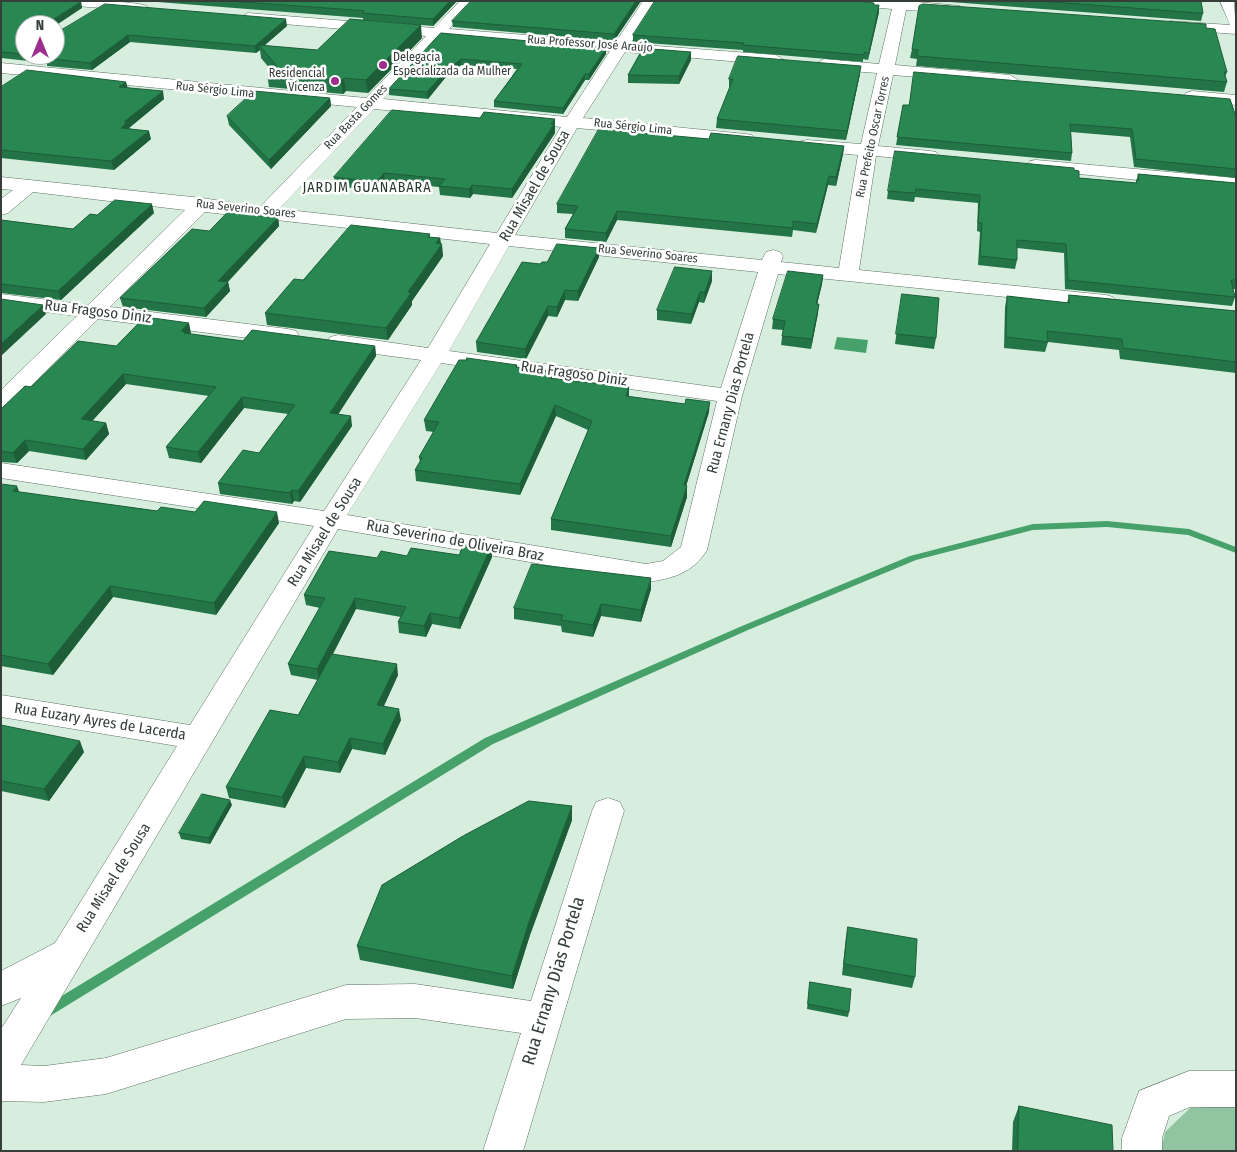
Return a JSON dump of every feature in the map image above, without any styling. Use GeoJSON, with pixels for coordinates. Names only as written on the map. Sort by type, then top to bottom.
{"type":"FeatureCollection","features":[{"type":"Feature","properties":{"kind":"street"},"geometry":{"type":"LineString","coordinates":[[63,1],[152,8]]}},
{"type":"Feature","properties":{"kind":"street","name":"Rua Basta Gomes"},"geometry":{"type":"LineString","coordinates":[[270,207],[468,1]]}},
{"type":"Feature","properties":{"kind":"street","name":"Rua Misael de Sousa"},"geometry":{"type":"LineString","coordinates":[[1,1064],[331,520],[435,355],[573,121],[650,1]]}},
{"type":"Feature","properties":{"kind":"street"},"geometry":{"type":"LineString","coordinates":[[845,1],[901,3],[967,10]]}},
{"type":"Feature","properties":{"kind":"street"},"geometry":{"type":"LineString","coordinates":[[1227,1],[1236,23]]}},
{"type":"Feature","properties":{"kind":"street"},"geometry":{"type":"LineString","coordinates":[[79,20],[105,3]]}},
{"type":"Feature","properties":{"kind":"street","name":"Rua Prefeito Oscar Torres"},"geometry":{"type":"LineString","coordinates":[[849,269],[868,151],[901,3]]}},
{"type":"Feature","properties":{"kind":"street","name":"Rua Professor José Araújo"},"geometry":{"type":"LineString","coordinates":[[231,15],[788,61]]}},
{"type":"Feature","properties":{"kind":"street"},"geometry":{"type":"LineString","coordinates":[[1158,24],[1236,30]]}},
{"type":"Feature","properties":{"kind":"street"},"geometry":{"type":"LineString","coordinates":[[2,69],[15,61]]}},
{"type":"Feature","properties":{"kind":"street"},"geometry":{"type":"LineString","coordinates":[[808,63],[1030,82]]}},
{"type":"Feature","properties":{"kind":"street","name":"Rua Sérgio Lima"},"geometry":{"type":"LineString","coordinates":[[2,69],[368,105],[573,121],[760,140]]}},
{"type":"Feature","properties":{"kind":"street"},"geometry":{"type":"LineString","coordinates":[[1178,95],[1236,100]]}},
{"type":"Feature","properties":{"kind":"street"},"geometry":{"type":"LineString","coordinates":[[790,143],[946,158]]}},
{"type":"Feature","properties":{"kind":"street"},"geometry":{"type":"LineString","coordinates":[[1015,164],[1236,184]]}},
{"type":"Feature","properties":{"kind":"street","name":"Rua Severino Soares"},"geometry":{"type":"LineString","coordinates":[[1,172],[506,235],[1128,298]]}},
{"type":"Feature","properties":{"kind":"street","name":"Rua Severino Soares"},"geometry":{"type":"LineString","coordinates":[[1,183],[202,204],[270,207]]}},
{"type":"Feature","properties":{"kind":"street"},"geometry":{"type":"LineString","coordinates":[[1,209],[29,186]]}},
{"type":"Feature","properties":{"kind":"street"},"geometry":{"type":"LineString","coordinates":[[1,403],[202,204]]}},
{"type":"Feature","properties":{"kind":"street","name":"Rua Ernany Dias Portela"},"geometry":{"type":"LineString","coordinates":[[694,550],[730,396],[771,261]]}},
{"type":"Feature","properties":{"kind":"street","name":"Rua Fragoso Diniz"},"geometry":{"type":"LineString","coordinates":[[1,300],[435,355],[730,396]]}},
{"type":"Feature","properties":{"kind":"street","name":"Rua Severino de Oliveira Braz"},"geometry":{"type":"LineString","coordinates":[[1,470],[331,520],[646,573],[678,567],[694,550]]}},
{"type":"Feature","properties":{"kind":"street","name":"Rua Euzary Ayres de Lacerda"},"geometry":{"type":"LineString","coordinates":[[1,706],[200,738]]}},
{"type":"Feature","properties":{"kind":"street","name":"Rua Ernany Dias Portela"},"geometry":{"type":"LineString","coordinates":[[503,1151],[542,1019],[608,811]]}},
{"type":"Feature","properties":{"kind":"street"},"geometry":{"type":"LineString","coordinates":[[1,990],[67,953]]}},
{"type":"Feature","properties":{"kind":"street"},"geometry":{"type":"LineString","coordinates":[[1,1083],[44,1084],[106,1076],[346,1002],[415,1001],[542,1019]]}},
{"type":"Feature","properties":{"kind":"street"},"geometry":{"type":"LineString","coordinates":[[1142,1151],[1142,1138],[1153,1104],[1189,1089],[1236,1089]]}},
{"type":"Feature","properties":{"kind":"shaded area"},"geometry":{"type":"Polygon","coordinates":[[[837,337],[868,340],[866,353],[834,349],[837,337]]]}},
{"type":"Feature","properties":{"kind":"shaded area"},"geometry":{"type":"Polygon","coordinates":[[[1236,1105],[1236,1151],[1161,1151],[1165,1132],[1190,1108],[1236,1105]]]}},
{"type":"Feature","properties":{"kind":"building"},"geometry":{"type":"Polygon","coordinates":[[[1,1],[81,2],[60,15],[15,15],[15,53],[1,52],[1,1]]]}},
{"type":"Feature","properties":{"kind":"building"},"geometry":{"type":"Polygon","coordinates":[[[230,1],[450,1],[433,19],[362,13],[364,11],[230,1]]]}},
{"type":"Feature","properties":{"kind":"building"},"geometry":{"type":"Polygon","coordinates":[[[471,1],[636,1],[614,34],[452,21],[471,1]]]}},
{"type":"Feature","properties":{"kind":"building"},"geometry":{"type":"Polygon","coordinates":[[[655,1],[858,1],[879,5],[869,53],[864,52],[864,55],[743,45],[744,43],[633,35],[655,1]]]}},
{"type":"Feature","properties":{"kind":"building"},"geometry":{"type":"Polygon","coordinates":[[[1041,1],[1201,1],[1203,13],[1041,1]]]}},
{"type":"Feature","properties":{"kind":"building"},"geometry":{"type":"Polygon","coordinates":[[[105,4],[286,19],[255,46],[128,35],[90,63],[65,60],[65,28],[105,4]]]}},
{"type":"Feature","properties":{"kind":"building"},"geometry":{"type":"Polygon","coordinates":[[[923,4],[1206,24],[1206,28],[1215,29],[1227,72],[1224,72],[1227,82],[917,56],[918,50],[912,49],[919,6],[923,4]]]}},
{"type":"Feature","properties":{"kind":"building"},"geometry":{"type":"Polygon","coordinates":[[[350,19],[421,25],[366,80],[344,78],[341,81],[267,74],[276,65],[259,45],[317,50],[350,19]]]}},
{"type":"Feature","properties":{"kind":"building"},"geometry":{"type":"Polygon","coordinates":[[[441,33],[606,48],[589,74],[585,74],[563,108],[494,101],[522,64],[461,59],[445,72],[427,92],[389,89],[441,33]]]}},
{"type":"Feature","properties":{"kind":"building"},"geometry":{"type":"Polygon","coordinates":[[[639,48],[691,52],[679,76],[628,75],[642,50],[639,48]]]}},
{"type":"Feature","properties":{"kind":"building"},"geometry":{"type":"Polygon","coordinates":[[[738,56],[861,66],[847,131],[717,119],[733,79],[729,79],[738,56]]]}},
{"type":"Feature","properties":{"kind":"building"},"geometry":{"type":"Polygon","coordinates":[[[27,70],[126,82],[119,87],[163,91],[124,122],[127,122],[121,128],[149,131],[111,161],[1,150],[1,87],[27,70]]]}},
{"type":"Feature","properties":{"kind":"building"},"geometry":{"type":"Polygon","coordinates":[[[914,72],[1230,99],[1236,117],[1236,169],[1136,159],[1132,129],[1070,124],[1072,153],[897,137],[903,105],[909,105],[914,72]]]}},
{"type":"Feature","properties":{"kind":"building"},"geometry":{"type":"Polygon","coordinates":[[[254,91],[330,98],[269,160],[227,116],[254,91]]]}},
{"type":"Feature","properties":{"kind":"building"},"geometry":{"type":"Polygon","coordinates":[[[392,110],[480,118],[484,112],[555,119],[551,124],[554,124],[512,189],[472,185],[469,189],[439,186],[445,179],[384,173],[377,182],[334,177],[392,110]]]}},
{"type":"Feature","properties":{"kind":"building"},"geometry":{"type":"Polygon","coordinates":[[[599,129],[709,139],[711,133],[844,146],[836,177],[829,176],[817,224],[793,221],[793,228],[617,211],[606,233],[565,229],[578,206],[557,204],[599,129]]]}},
{"type":"Feature","properties":{"kind":"building"},"geometry":{"type":"Polygon","coordinates":[[[895,151],[1074,168],[1074,170],[1079,171],[1079,178],[1137,183],[1136,180],[1139,180],[1138,174],[1236,183],[1236,280],[1231,280],[1235,297],[1068,280],[1066,244],[1017,240],[1017,260],[980,256],[982,223],[978,223],[980,195],[916,189],[915,193],[888,191],[895,151]]]}},
{"type":"Feature","properties":{"kind":"building"},"geometry":{"type":"Polygon","coordinates":[[[115,200],[152,204],[58,291],[1,284],[1,220],[73,229],[90,214],[97,215],[115,200]]]}},
{"type":"Feature","properties":{"kind":"building"},"geometry":{"type":"Polygon","coordinates":[[[228,212],[278,218],[218,281],[228,282],[204,308],[120,298],[192,229],[209,231],[228,212]]]}},
{"type":"Feature","properties":{"kind":"building"},"geometry":{"type":"Polygon","coordinates":[[[351,225],[430,234],[428,237],[440,238],[436,243],[442,244],[408,292],[411,293],[386,328],[265,313],[294,279],[303,280],[351,225]]]}},
{"type":"Feature","properties":{"kind":"building"},"geometry":{"type":"Polygon","coordinates":[[[557,244],[599,248],[578,291],[565,290],[557,307],[548,306],[525,349],[476,342],[522,262],[540,264],[547,262],[557,244]]]}},
{"type":"Feature","properties":{"kind":"building"},"geometry":{"type":"Polygon","coordinates":[[[675,267],[712,271],[705,292],[700,292],[692,314],[657,310],[675,267]]]}},
{"type":"Feature","properties":{"kind":"building"},"geometry":{"type":"Polygon","coordinates":[[[788,271],[823,275],[816,304],[819,304],[812,339],[782,336],[785,321],[773,319],[788,271]]]}},
{"type":"Feature","properties":{"kind":"building"},"geometry":{"type":"Polygon","coordinates":[[[902,294],[939,298],[936,338],[896,334],[902,294]]]}},
{"type":"Feature","properties":{"kind":"building"},"geometry":{"type":"Polygon","coordinates":[[[1069,295],[1236,311],[1236,362],[1123,348],[1122,339],[1047,331],[1048,342],[1006,337],[1007,296],[1069,303],[1069,295]]]}},
{"type":"Feature","properties":{"kind":"building"},"geometry":{"type":"Polygon","coordinates":[[[1,299],[43,305],[1,344],[1,299]]]}},
{"type":"Feature","properties":{"kind":"building"},"geometry":{"type":"Polygon","coordinates":[[[145,317],[189,323],[181,331],[186,332],[184,333],[243,341],[252,330],[375,346],[330,413],[351,416],[298,491],[292,490],[290,493],[218,483],[243,450],[259,453],[295,405],[242,397],[198,452],[166,447],[216,387],[123,374],[81,419],[106,423],[83,449],[25,440],[13,453],[1,451],[1,409],[25,386],[31,387],[78,341],[116,346],[145,317]]]}},
{"type":"Feature","properties":{"kind":"building"},"geometry":{"type":"Polygon","coordinates":[[[467,358],[552,371],[549,378],[629,387],[626,396],[685,404],[686,399],[710,402],[684,485],[687,486],[671,536],[551,519],[592,421],[555,405],[520,484],[415,470],[422,458],[419,457],[439,422],[424,420],[459,360],[466,360],[467,358]]]}},
{"type":"Feature","properties":{"kind":"building"},"geometry":{"type":"Polygon","coordinates":[[[1,484],[17,486],[13,491],[157,511],[161,507],[195,512],[204,501],[277,512],[214,603],[110,586],[48,664],[1,655],[1,484]]]}},
{"type":"Feature","properties":{"kind":"building"},"geometry":{"type":"Polygon","coordinates":[[[464,543],[491,547],[459,618],[430,613],[424,626],[398,622],[406,607],[355,598],[317,669],[288,664],[325,598],[304,595],[329,551],[377,558],[381,551],[407,556],[411,548],[459,555],[464,543]]]}},
{"type":"Feature","properties":{"kind":"building"},"geometry":{"type":"Polygon","coordinates":[[[532,564],[651,578],[641,610],[601,604],[593,625],[561,620],[563,615],[514,608],[532,564]]]}},
{"type":"Feature","properties":{"kind":"building"},"geometry":{"type":"Polygon","coordinates":[[[332,654],[397,664],[377,705],[399,709],[383,744],[350,738],[338,762],[304,756],[282,797],[226,787],[270,710],[298,715],[332,654]]]}},
{"type":"Feature","properties":{"kind":"building"},"geometry":{"type":"Polygon","coordinates":[[[1,725],[80,741],[44,789],[1,781],[1,725]]]}},
{"type":"Feature","properties":{"kind":"building"},"geometry":{"type":"Polygon","coordinates":[[[202,794],[230,800],[209,838],[179,833],[202,794]]]}},
{"type":"Feature","properties":{"kind":"building"},"geometry":{"type":"Polygon","coordinates":[[[529,801],[572,806],[529,922],[512,976],[357,946],[382,885],[463,836],[529,801]]]}},
{"type":"Feature","properties":{"kind":"building"},"geometry":{"type":"Polygon","coordinates":[[[848,927],[917,939],[915,977],[844,964],[848,927]]]}},
{"type":"Feature","properties":{"kind":"building"},"geometry":{"type":"Polygon","coordinates":[[[810,982],[851,989],[849,1012],[808,1004],[810,982]]]}},
{"type":"Feature","properties":{"kind":"building"},"geometry":{"type":"Polygon","coordinates":[[[1019,1106],[1112,1125],[1113,1151],[1018,1151],[1019,1106]]]}},
{"type":"Feature","properties":{"kind":"waterway"},"geometry":{"type":"LineString","coordinates":[[46,1012],[489,741],[745,628],[913,558],[1033,527],[1107,524],[1189,532],[1236,550]]}},
{"type":"Feature","properties":{"kind":"place","name":"Delegacia Especializada da Mulher"},"geometry":{"type":"Point","coordinates":[383,65]}},
{"type":"Feature","properties":{"kind":"place","name":"Residencial Vicenza"},"geometry":{"type":"Point","coordinates":[335,81]}},
{"type":"Feature","properties":{"kind":"district","name":"JARDIM GUANABARA"},"geometry":{"type":"Point","coordinates":[367,188]}}]}
